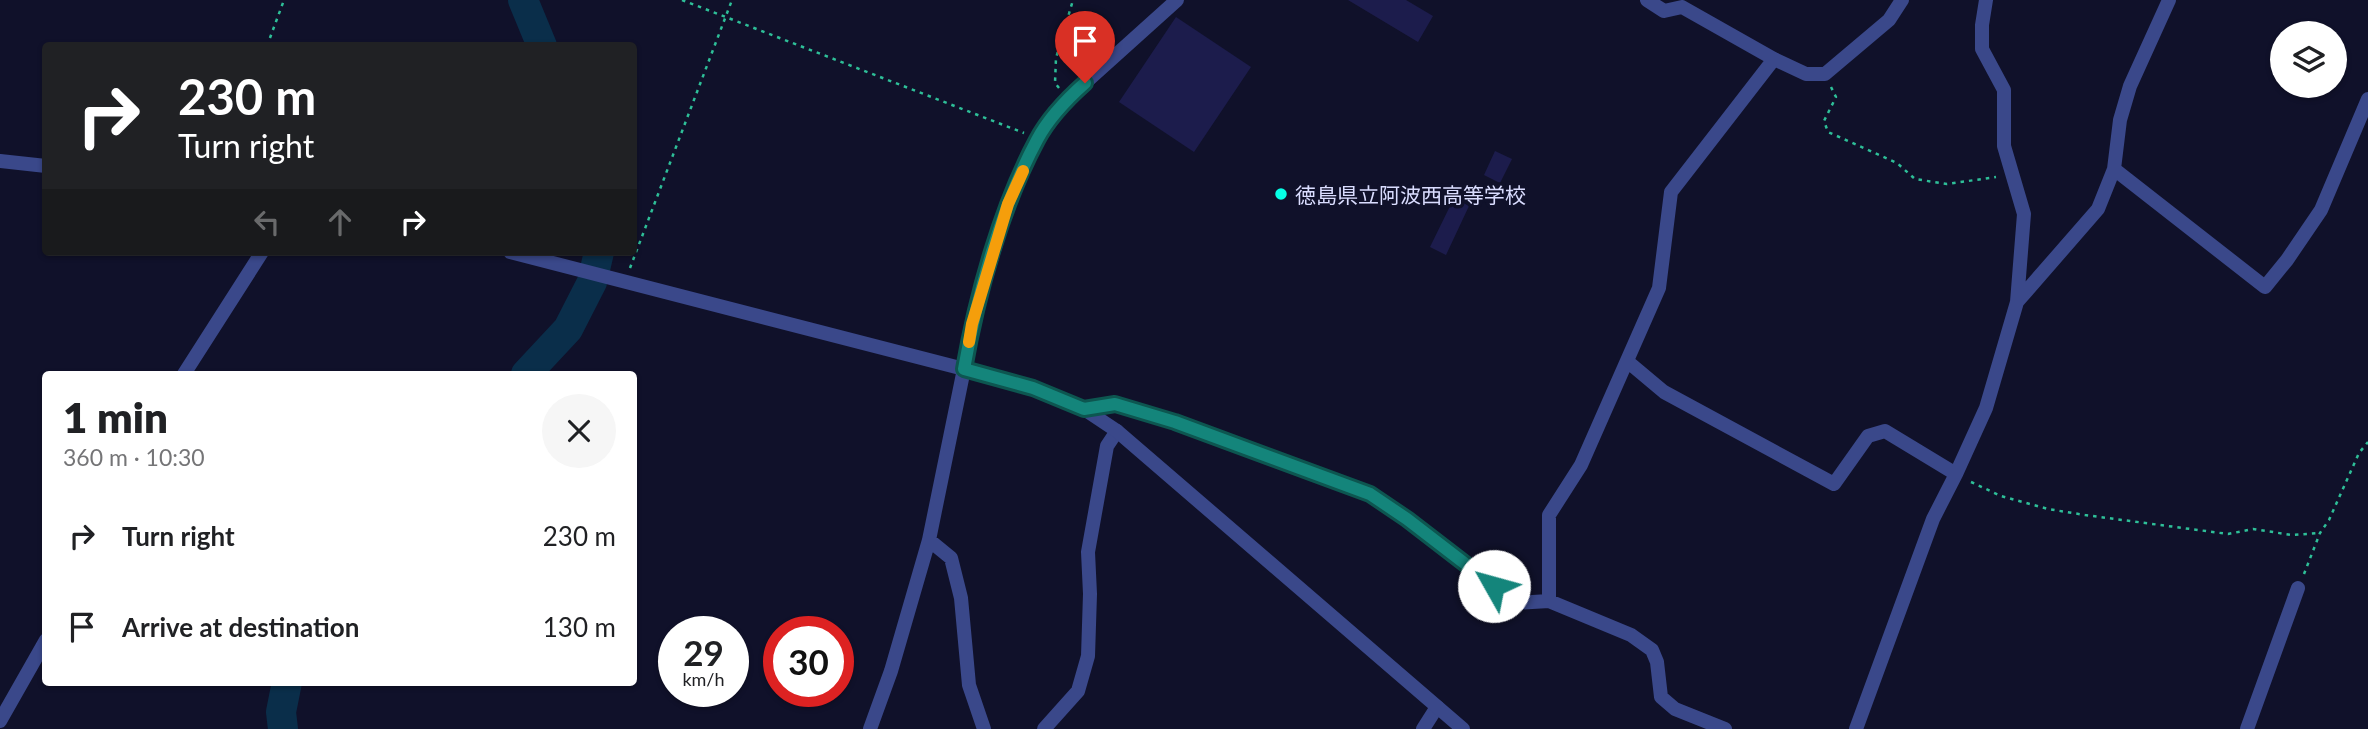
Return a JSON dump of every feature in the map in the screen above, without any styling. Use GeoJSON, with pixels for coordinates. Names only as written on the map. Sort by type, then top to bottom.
{"type":"FeatureCollection","features":[{"type":"Feature","properties":{"kind":"street"},"geometry":{"type":"LineString","coordinates":[[870,729],[891,671],[929,540],[972,324],[1008,204],[1038,139],[1067,99],[1177,0]]}},
{"type":"Feature","properties":{"kind":"street"},"geometry":{"type":"LineString","coordinates":[[1647,0],[1664,11],[1682,7],[1806,74],[1825,74],[1889,20],[1902,0]]}},
{"type":"Feature","properties":{"kind":"street"},"geometry":{"type":"LineString","coordinates":[[1856,729],[1933,519],[1986,408],[2017,302],[2024,214],[2004,146],[2004,90],[1982,48],[1986,0]]}},
{"type":"Feature","properties":{"kind":"street"},"geometry":{"type":"LineString","coordinates":[[2017,302],[2098,209],[2114,169],[2120,120],[2130,86],[2169,0]]}},
{"type":"Feature","properties":{"kind":"street"},"geometry":{"type":"LineString","coordinates":[[1549,601],[1549,515],[1581,465],[1659,288],[1671,192],[1774,59]]}},
{"type":"Feature","properties":{"kind":"street"},"geometry":{"type":"LineString","coordinates":[[2114,169],[2265,286],[2287,260],[2321,210],[2368,99]]}},
{"type":"Feature","properties":{"kind":"street"},"geometry":{"type":"LineString","coordinates":[[0,160],[42,165]]}},
{"type":"Feature","properties":{"kind":"street"},"geometry":{"type":"LineString","coordinates":[[186,371],[259,256]]}},
{"type":"Feature","properties":{"kind":"street"},"geometry":{"type":"LineString","coordinates":[[525,256],[964,369],[1033,388],[1084,409],[1116,431],[1463,729]]}},
{"type":"Feature","properties":{"kind":"street"},"geometry":{"type":"LineString","coordinates":[[1627,361],[1664,392],[1834,484],[1868,436],[1885,431],[1956,474]]}},
{"type":"Feature","properties":{"kind":"street"},"geometry":{"type":"LineString","coordinates":[[1084,409],[1115,404],[1175,422],[1370,494],[1407,519],[1516,603],[1549,601],[1631,635],[1652,650],[1657,662],[1661,697],[1675,709],[1725,729]]}},
{"type":"Feature","properties":{"kind":"street"},"geometry":{"type":"LineString","coordinates":[[1044,729],[1078,691],[1088,656],[1088,552],[1107,446],[1116,431]]}},
{"type":"Feature","properties":{"kind":"street"},"geometry":{"type":"LineString","coordinates":[[929,540],[951,558],[961,598],[969,685],[984,729]]}},
{"type":"Feature","properties":{"kind":"street"},"geometry":{"type":"LineString","coordinates":[[2247,729],[2298,588]]}},
{"type":"Feature","properties":{"kind":"street"},"geometry":{"type":"LineString","coordinates":[[0,721],[42,647]]}},
{"type":"Feature","properties":{"kind":"street"},"geometry":{"type":"LineString","coordinates":[[1423,729],[1437,707]]}},
{"type":"Feature","properties":{"kind":"path"},"geometry":{"type":"LineString","coordinates":[[268,42],[284,0]]}},
{"type":"Feature","properties":{"kind":"path"},"geometry":{"type":"LineString","coordinates":[[682,0],[1038,139]]}},
{"type":"Feature","properties":{"kind":"path"},"geometry":{"type":"LineString","coordinates":[[637,243],[732,0]]}},
{"type":"Feature","properties":{"kind":"path"},"geometry":{"type":"LineString","coordinates":[[1067,99],[1055,83],[1056,58],[1073,0]]}},
{"type":"Feature","properties":{"kind":"path"},"geometry":{"type":"LineString","coordinates":[[1825,74],[1836,97],[1824,121],[1828,132],[1897,163],[1915,179],[1947,184],[2013,175]]}},
{"type":"Feature","properties":{"kind":"path"},"geometry":{"type":"LineString","coordinates":[[622,281],[632,256]]}},
{"type":"Feature","properties":{"kind":"path"},"geometry":{"type":"LineString","coordinates":[[2298,588],[2320,533],[2368,442]]}},
{"type":"Feature","properties":{"kind":"path"},"geometry":{"type":"LineString","coordinates":[[1956,474],[2001,496],[2085,515],[2228,534],[2253,528],[2292,535],[2320,533]]}},
{"type":"Feature","properties":{"kind":"building"},"geometry":{"type":"Polygon","coordinates":[[[1348,0],[1406,0],[1433,16],[1418,42],[1348,0]]]}},
{"type":"Feature","properties":{"kind":"building"},"geometry":{"type":"Polygon","coordinates":[[[1176,17],[1251,67],[1194,152],[1119,102],[1176,17]]]}},
{"type":"Feature","properties":{"kind":"building"},"geometry":{"type":"Polygon","coordinates":[[[1495,151],[1512,159],[1500,183],[1484,175],[1495,151]]]}},
{"type":"Feature","properties":{"kind":"building"},"geometry":{"type":"Polygon","coordinates":[[[1454,198],[1469,206],[1446,255],[1430,247],[1454,198]]]}},
{"type":"Feature","properties":{"kind":"waterway"},"geometry":{"type":"LineString","coordinates":[[523,0],[540,42]]}},
{"type":"Feature","properties":{"kind":"waterway"},"geometry":{"type":"LineString","coordinates":[[529,371],[568,329],[592,282],[598,256]]}},
{"type":"Feature","properties":{"kind":"waterway"},"geometry":{"type":"LineString","coordinates":[[283,729],[281,712],[286,686]]}},
{"type":"Feature","properties":{"kind":"slow traffic"},"geometry":{"type":"LineString","coordinates":[[969,342],[1008,204],[1023,171]]}},
{"type":"Feature","properties":{"kind":"place","name":"徳島県立阿波西高等学校"},"geometry":{"type":"Point","coordinates":[1281,194]}},
{"type":"Feature","properties":{"kind":"route"},"geometry":{"type":"LineString","coordinates":[[1085,83],[1067,99],[1038,139],[1008,204],[972,324],[964,369],[1033,388],[1084,409],[1115,404],[1175,422],[1370,494],[1494,586]]}}]}
